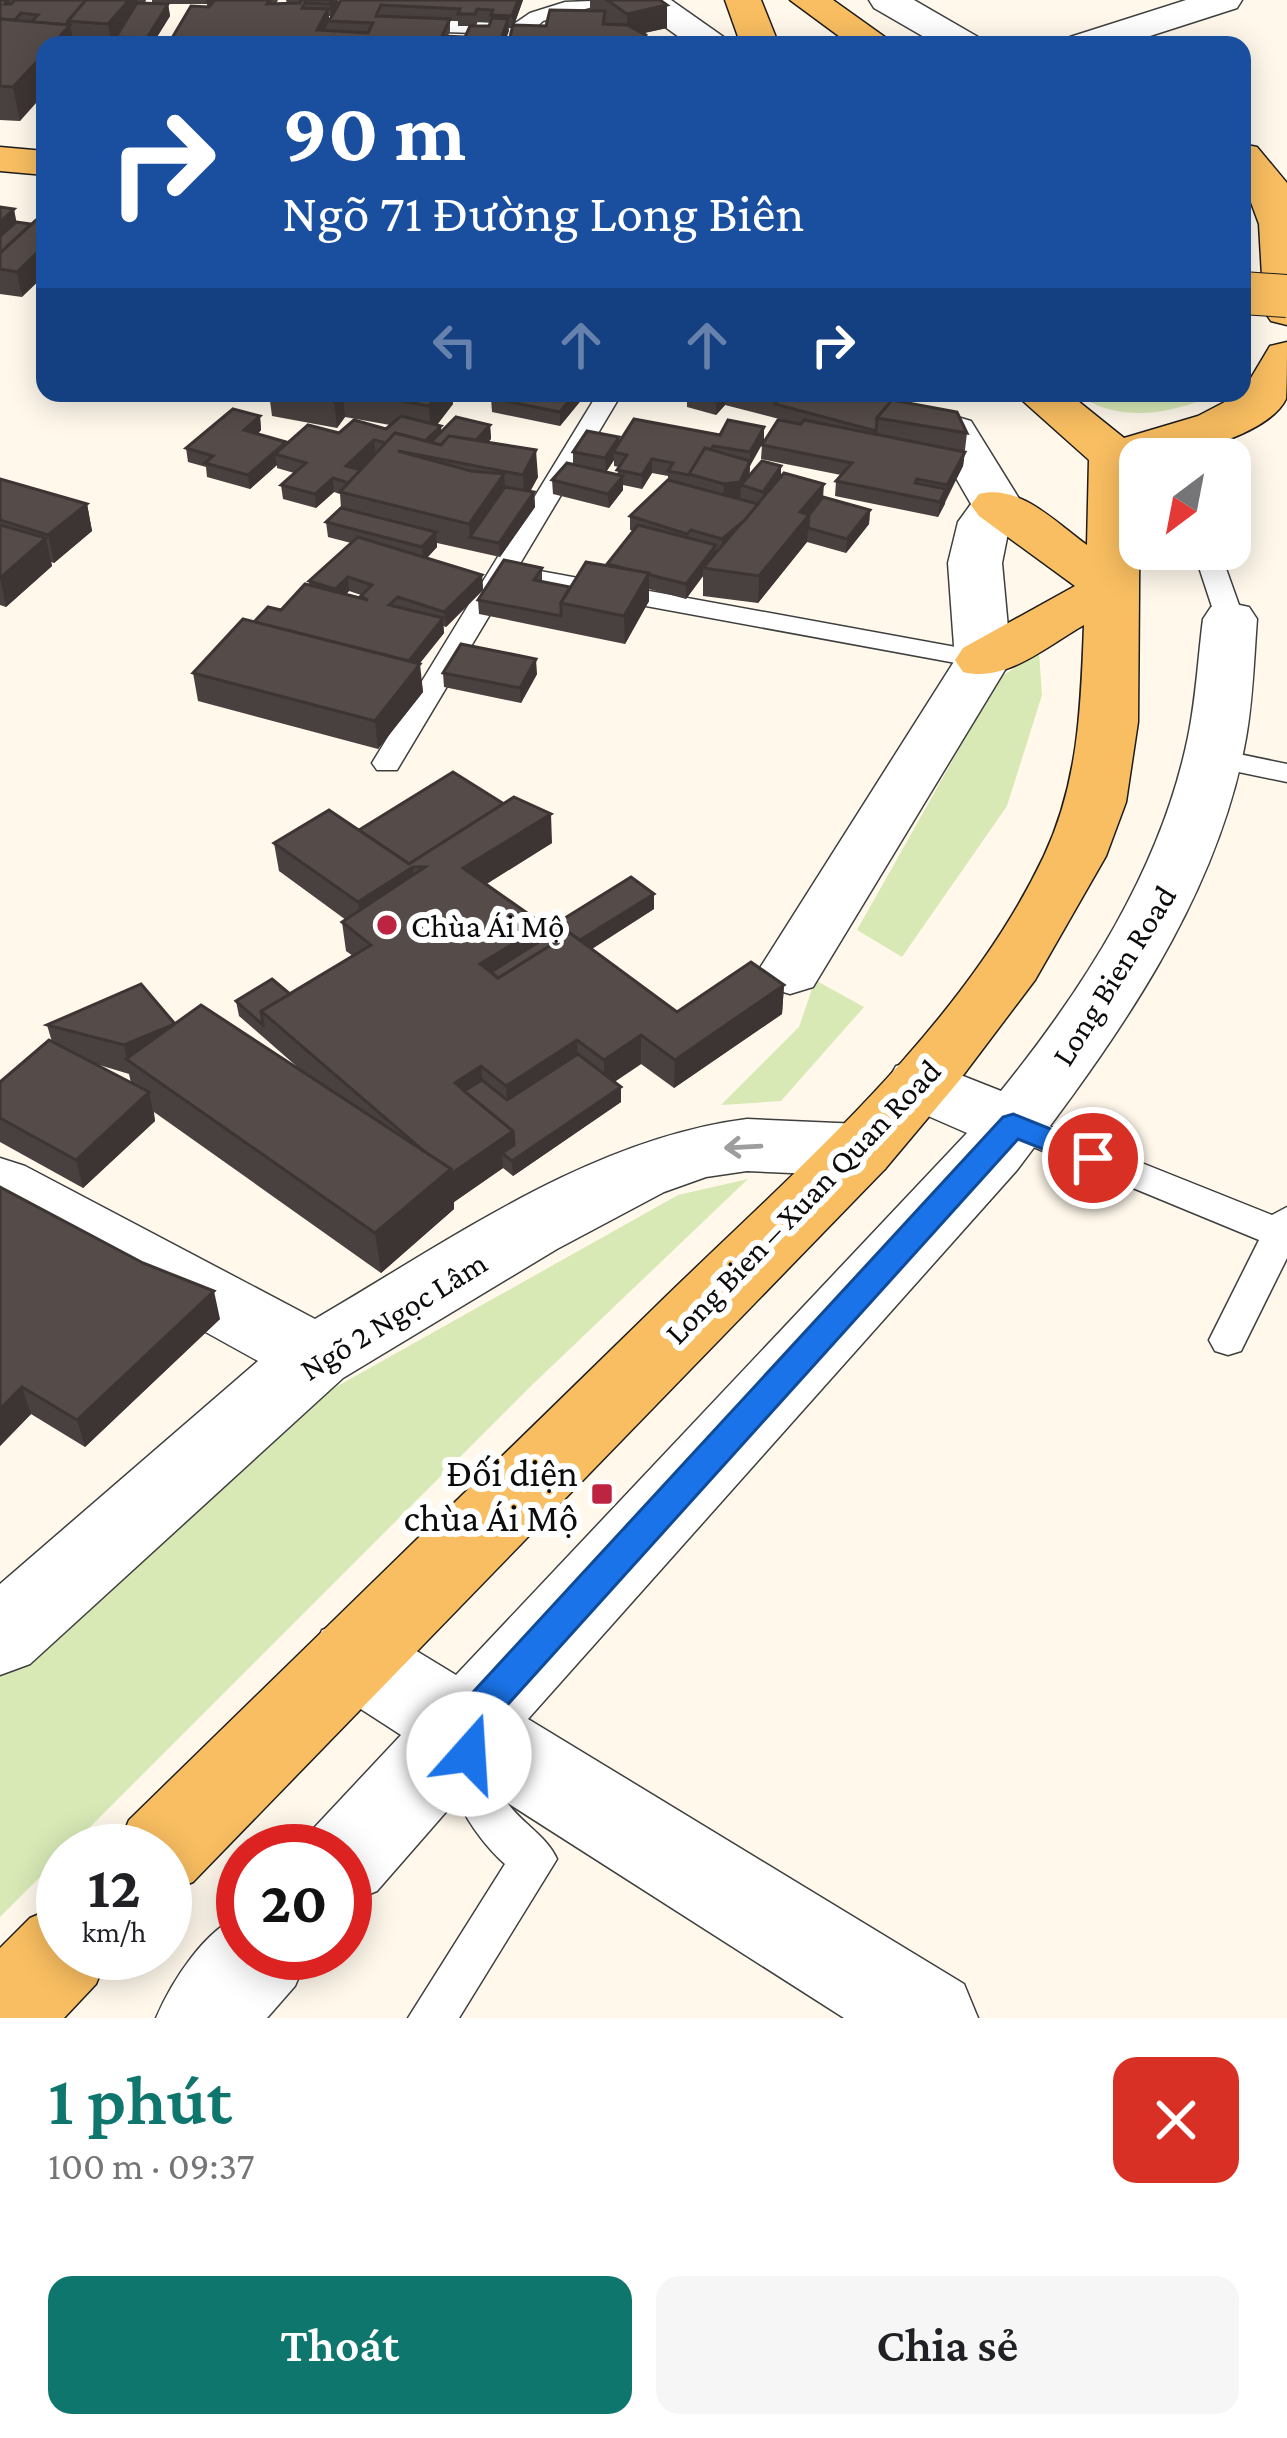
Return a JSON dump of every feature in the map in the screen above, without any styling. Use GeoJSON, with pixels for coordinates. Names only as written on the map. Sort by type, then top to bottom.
{"type":"FeatureCollection","features":[{"type":"Feature","properties":{"kind":"main road"},"geometry":{"type":"LineString","coordinates":[[743,0],[757,36]]}},
{"type":"Feature","properties":{"kind":"main road"},"geometry":{"type":"LineString","coordinates":[[808,0],[863,36]]}},
{"type":"Feature","properties":{"kind":"main road"},"geometry":{"type":"LineString","coordinates":[[0,159],[36,162]]}},
{"type":"Feature","properties":{"kind":"main road"},"geometry":{"type":"LineString","coordinates":[[1251,162],[1267,174],[1285,210],[1287,311]]}},
{"type":"Feature","properties":{"kind":"main road"},"geometry":{"type":"LineString","coordinates":[[0,191],[36,194]]}},
{"type":"Feature","properties":{"kind":"main road"},"geometry":{"type":"LineString","coordinates":[[1251,253],[1287,256]]}},
{"type":"Feature","properties":{"kind":"main road"},"geometry":{"type":"LineString","coordinates":[[1251,275],[1287,277]]}},
{"type":"Feature","properties":{"kind":"main road"},"geometry":{"type":"LineString","coordinates":[[1251,293],[1287,296]]}},
{"type":"Feature","properties":{"kind":"main road"},"geometry":{"type":"LineString","coordinates":[[1186,438],[1255,402],[1270,389],[1287,356]]}},
{"type":"Feature","properties":{"kind":"main road"},"geometry":{"type":"LineString","coordinates":[[1055,402],[1124,438]]}},
{"type":"Feature","properties":{"kind":"main road"},"geometry":{"type":"LineString","coordinates":[[983,659],[1112,587],[997,505]]}},
{"type":"Feature","properties":{"kind":"main road","name":"Long Bien – Xuan Quan Road"},"geometry":{"type":"LineString","coordinates":[[188,1824],[860,1150],[920,1084],[1021,952],[1064,877],[1093,806],[1107,752],[1112,587],[1119,564]]}},
{"type":"Feature","properties":{"kind":"main road"},"geometry":{"type":"LineString","coordinates":[[0,2016],[36,1979]]}},
{"type":"Feature","properties":{"kind":"street"},"geometry":{"type":"LineString","coordinates":[[646,0],[702,36]]}},
{"type":"Feature","properties":{"kind":"street"},"geometry":{"type":"LineString","coordinates":[[887,0],[949,36]]}},
{"type":"Feature","properties":{"kind":"street"},"geometry":{"type":"LineString","coordinates":[[1097,28],[1224,0]]}},
{"type":"Feature","properties":{"kind":"street"},"geometry":{"type":"LineString","coordinates":[[790,971],[983,659],[975,562],[984,522],[997,505],[954,431]]}},
{"type":"Feature","properties":{"kind":"street","name":"Long Bien Road"},"geometry":{"type":"LineString","coordinates":[[372,1830],[1013,1125],[1082,1034],[1153,917],[1191,835],[1215,758],[1226,700],[1230,620]]}},
{"type":"Feature","properties":{"kind":"street"},"geometry":{"type":"LineString","coordinates":[[920,1084],[1013,1125]]}},
{"type":"Feature","properties":{"kind":"street","name":"Ngõ 2 Ngọc Lâm"},"geometry":{"type":"LineString","coordinates":[[1,1635],[316,1356],[531,1229],[639,1173],[701,1151],[747,1145],[860,1150]]}},
{"type":"Feature","properties":{"kind":"street"},"geometry":{"type":"LineString","coordinates":[[0,1185],[316,1356]]}},
{"type":"Feature","properties":{"kind":"street"},"geometry":{"type":"LineString","coordinates":[[352,1657],[930,2018]]}},
{"type":"Feature","properties":{"kind":"street"},"geometry":{"type":"LineString","coordinates":[[204,2018],[238,1980]]}},
{"type":"Feature","properties":{"kind":"lane"},"geometry":{"type":"LineString","coordinates":[[512,36],[550,11],[608,0]]}},
{"type":"Feature","properties":{"kind":"lane"},"geometry":{"type":"LineString","coordinates":[[415,26],[501,36]]}},
{"type":"Feature","properties":{"kind":"lane"},"geometry":{"type":"LineString","coordinates":[[387,763],[604,402]]}},
{"type":"Feature","properties":{"kind":"lane"},"geometry":{"type":"LineString","coordinates":[[1212,570],[1230,620]]}},
{"type":"Feature","properties":{"kind":"lane"},"geometry":{"type":"LineString","coordinates":[[500,571],[983,659]]}},
{"type":"Feature","properties":{"kind":"lane"},"geometry":{"type":"LineString","coordinates":[[1215,758],[1287,773]]}},
{"type":"Feature","properties":{"kind":"lane"},"geometry":{"type":"LineString","coordinates":[[1013,1125],[1284,1227],[1228,1340]]}},
{"type":"Feature","properties":{"kind":"lane"},"geometry":{"type":"LineString","coordinates":[[432,2018],[534,1858],[499,1833],[473,1782],[464,1727]]}},
{"type":"Feature","properties":{"kind":"green space"},"geometry":{"type":"Polygon","coordinates":[[[1090,402],[1194,402],[1146,413],[1090,402]]]}},
{"type":"Feature","properties":{"kind":"green space"},"geometry":{"type":"Polygon","coordinates":[[[1039,652],[1042,695],[1007,806],[902,957],[857,930],[999,678],[1039,652]]]}},
{"type":"Feature","properties":{"kind":"green space"},"geometry":{"type":"Polygon","coordinates":[[[815,980],[864,1007],[781,1101],[721,1105],[799,1027],[815,980]]]}},
{"type":"Feature","properties":{"kind":"green space"},"geometry":{"type":"Polygon","coordinates":[[[748,1179],[531,1386],[93,1824],[36,1824],[36,1881],[0,1917],[0,1675],[334,1388],[678,1195],[748,1179]]]}},
{"type":"Feature","properties":{"kind":"building"},"geometry":{"type":"Polygon","coordinates":[[[0,0],[11,4],[15,0],[86,0],[68,25],[31,22],[38,15],[21,13],[15,20],[0,19],[0,0]]]}},
{"type":"Feature","properties":{"kind":"building"},"geometry":{"type":"Polygon","coordinates":[[[86,0],[129,0],[108,24],[68,21],[86,0]]]}},
{"type":"Feature","properties":{"kind":"building"},"geometry":{"type":"Polygon","coordinates":[[[332,0],[330,4],[305,3],[302,8],[328,9],[317,30],[368,33],[373,23],[329,21],[341,0],[518,0],[512,16],[491,15],[493,10],[458,14],[460,9],[381,5],[376,16],[450,19],[442,36],[173,36],[191,6],[209,7],[213,2],[207,2],[332,0]]]}},
{"type":"Feature","properties":{"kind":"building"},"geometry":{"type":"Polygon","coordinates":[[[607,0],[660,0],[667,5],[627,14],[607,0]]]}},
{"type":"Feature","properties":{"kind":"building"},"geometry":{"type":"Polygon","coordinates":[[[137,3],[168,4],[148,36],[117,36],[137,3]]]}},
{"type":"Feature","properties":{"kind":"building"},"geometry":{"type":"Polygon","coordinates":[[[550,10],[605,11],[603,24],[627,25],[646,35],[510,36],[513,25],[546,26],[550,10]]]}},
{"type":"Feature","properties":{"kind":"building"},"geometry":{"type":"Polygon","coordinates":[[[492,18],[508,19],[502,36],[465,36],[470,26],[489,26],[492,18]]]}},
{"type":"Feature","properties":{"kind":"building"},"geometry":{"type":"Polygon","coordinates":[[[0,19],[70,25],[60,36],[36,36],[36,63],[13,87],[0,86],[0,19]]]}},
{"type":"Feature","properties":{"kind":"building"},"geometry":{"type":"Polygon","coordinates":[[[0,207],[14,209],[0,222],[0,207]]]}},
{"type":"Feature","properties":{"kind":"building"},"geometry":{"type":"Polygon","coordinates":[[[36,220],[36,254],[17,272],[0,269],[0,253],[36,220]]]}},
{"type":"Feature","properties":{"kind":"building"},"geometry":{"type":"Polygon","coordinates":[[[16,222],[31,224],[0,253],[0,236],[16,222]]]}},
{"type":"Feature","properties":{"kind":"building"},"geometry":{"type":"Polygon","coordinates":[[[511,402],[568,402],[560,412],[511,402]]]}},
{"type":"Feature","properties":{"kind":"building"},"geometry":{"type":"Polygon","coordinates":[[[890,402],[877,418],[876,431],[775,404],[890,402]]]}},
{"type":"Feature","properties":{"kind":"building"},"geometry":{"type":"Polygon","coordinates":[[[890,402],[903,402],[957,412],[967,433],[877,418],[890,402]]]}},
{"type":"Feature","properties":{"kind":"building"},"geometry":{"type":"Polygon","coordinates":[[[233,409],[260,416],[244,430],[286,442],[248,475],[205,463],[213,456],[186,448],[233,409]]]}},
{"type":"Feature","properties":{"kind":"building"},"geometry":{"type":"Polygon","coordinates":[[[401,416],[441,426],[425,441],[395,433],[386,443],[374,440],[346,466],[361,470],[348,483],[333,478],[315,494],[281,485],[306,463],[275,454],[308,425],[339,433],[354,420],[386,429],[401,416]]]}},
{"type":"Feature","properties":{"kind":"building"},"geometry":{"type":"Polygon","coordinates":[[[456,417],[490,425],[476,440],[449,436],[441,445],[431,442],[456,417]]]}},
{"type":"Feature","properties":{"kind":"building"},"geometry":{"type":"Polygon","coordinates":[[[634,419],[720,435],[728,420],[764,427],[750,452],[713,446],[705,448],[689,475],[668,471],[673,463],[652,459],[642,475],[617,470],[627,455],[613,452],[634,419]]]}},
{"type":"Feature","properties":{"kind":"building"},"geometry":{"type":"Polygon","coordinates":[[[778,420],[801,424],[804,420],[965,452],[947,485],[917,479],[915,483],[946,489],[940,502],[836,481],[852,463],[762,445],[778,420]]]}},
{"type":"Feature","properties":{"kind":"building"},"geometry":{"type":"Polygon","coordinates":[[[587,431],[619,437],[605,458],[573,452],[587,431]]]}},
{"type":"Feature","properties":{"kind":"building"},"geometry":{"type":"Polygon","coordinates":[[[395,433],[441,445],[449,436],[536,450],[523,475],[398,451],[471,471],[504,474],[469,524],[340,492],[395,433]]]}},
{"type":"Feature","properties":{"kind":"building"},"geometry":{"type":"Polygon","coordinates":[[[705,448],[750,461],[740,482],[724,484],[689,474],[705,448]]]}},
{"type":"Feature","properties":{"kind":"building"},"geometry":{"type":"Polygon","coordinates":[[[762,461],[781,466],[763,492],[741,485],[762,461]]]}},
{"type":"Feature","properties":{"kind":"building"},"geometry":{"type":"Polygon","coordinates":[[[567,463],[623,476],[608,494],[552,480],[567,463]]]}},
{"type":"Feature","properties":{"kind":"building"},"geometry":{"type":"Polygon","coordinates":[[[784,473],[824,484],[800,512],[809,515],[759,576],[703,568],[784,473]]]}},
{"type":"Feature","properties":{"kind":"building"},"geometry":{"type":"Polygon","coordinates":[[[0,479],[87,504],[48,535],[0,520],[0,479]]]}},
{"type":"Feature","properties":{"kind":"building"},"geometry":{"type":"Polygon","coordinates":[[[668,480],[758,504],[722,539],[691,530],[687,534],[630,516],[668,480]]]}},
{"type":"Feature","properties":{"kind":"building"},"geometry":{"type":"Polygon","coordinates":[[[505,487],[534,492],[499,543],[470,537],[505,487]]]}},
{"type":"Feature","properties":{"kind":"building"},"geometry":{"type":"Polygon","coordinates":[[[823,497],[870,510],[847,539],[808,528],[809,515],[823,497]]]}},
{"type":"Feature","properties":{"kind":"building"},"geometry":{"type":"Polygon","coordinates":[[[341,508],[436,532],[422,547],[326,522],[341,508]]]}},
{"type":"Feature","properties":{"kind":"building"},"geometry":{"type":"Polygon","coordinates":[[[0,525],[46,538],[0,578],[0,525]]]}},
{"type":"Feature","properties":{"kind":"building"},"geometry":{"type":"Polygon","coordinates":[[[638,525],[716,545],[686,584],[607,564],[638,525]]]}},
{"type":"Feature","properties":{"kind":"building"},"geometry":{"type":"Polygon","coordinates":[[[358,537],[482,575],[444,612],[398,597],[389,605],[443,618],[409,661],[254,622],[268,607],[281,610],[305,584],[368,600],[361,596],[372,585],[348,577],[335,589],[309,581],[358,537]]]}},
{"type":"Feature","properties":{"kind":"building"},"geometry":{"type":"Polygon","coordinates":[[[504,560],[542,568],[534,580],[570,587],[561,603],[561,616],[478,600],[504,560]]]}},
{"type":"Feature","properties":{"kind":"building"},"geometry":{"type":"Polygon","coordinates":[[[586,562],[649,573],[624,616],[561,603],[586,562]]]}},
{"type":"Feature","properties":{"kind":"building"},"geometry":{"type":"Polygon","coordinates":[[[243,619],[420,664],[375,721],[193,673],[243,619]]]}},
{"type":"Feature","properties":{"kind":"building"},"geometry":{"type":"Polygon","coordinates":[[[461,644],[536,659],[520,688],[443,673],[461,644]]]}},
{"type":"Feature","properties":{"kind":"building"},"geometry":{"type":"Polygon","coordinates":[[[453,772],[504,804],[409,864],[359,830],[453,772]]]}},
{"type":"Feature","properties":{"kind":"building"},"geometry":{"type":"Polygon","coordinates":[[[514,797],[551,814],[463,868],[544,925],[480,964],[498,978],[570,933],[677,1012],[751,962],[784,985],[675,1060],[641,1035],[604,1060],[577,1040],[506,1086],[481,1066],[455,1083],[513,1131],[451,1174],[451,1169],[426,1153],[261,1011],[371,945],[342,922],[425,867],[413,867],[358,902],[274,843],[329,810],[409,864],[514,797]]]}},
{"type":"Feature","properties":{"kind":"building"},"geometry":{"type":"Polygon","coordinates":[[[631,877],[654,894],[580,940],[570,933],[498,978],[491,972],[545,938],[544,931],[631,877]]]}},
{"type":"Feature","properties":{"kind":"building"},"geometry":{"type":"Polygon","coordinates":[[[272,979],[290,994],[261,1011],[263,1025],[236,1001],[272,979]]]}},
{"type":"Feature","properties":{"kind":"building"},"geometry":{"type":"Polygon","coordinates":[[[141,984],[175,1024],[124,1045],[47,1025],[141,984]]]}},
{"type":"Feature","properties":{"kind":"building"},"geometry":{"type":"Polygon","coordinates":[[[201,1005],[451,1169],[375,1233],[126,1059],[201,1005]]]}},
{"type":"Feature","properties":{"kind":"building"},"geometry":{"type":"Polygon","coordinates":[[[49,1040],[149,1092],[76,1160],[0,1118],[0,1082],[49,1040]]]}},
{"type":"Feature","properties":{"kind":"building"},"geometry":{"type":"Polygon","coordinates":[[[578,1054],[621,1087],[512,1161],[502,1153],[514,1145],[513,1131],[464,1091],[482,1080],[507,1100],[578,1054]]]}},
{"type":"Feature","properties":{"kind":"building"},"geometry":{"type":"Polygon","coordinates":[[[0,1187],[143,1263],[214,1291],[77,1420],[22,1387],[0,1409],[0,1187]]]}},
{"type":"Feature","properties":{"kind":"place","name":"Chùa Ái Mộ"},"geometry":{"type":"Point","coordinates":[387,925]}},
{"type":"Feature","properties":{"kind":"place","name":"Đối diện chùa Ái Mộ"},"geometry":{"type":"Point","coordinates":[602,1494]}},
{"type":"Feature","properties":{"kind":"route"},"geometry":{"type":"LineString","coordinates":[[469,1754],[464,1727],[1013,1125],[1093,1158]]}}]}
